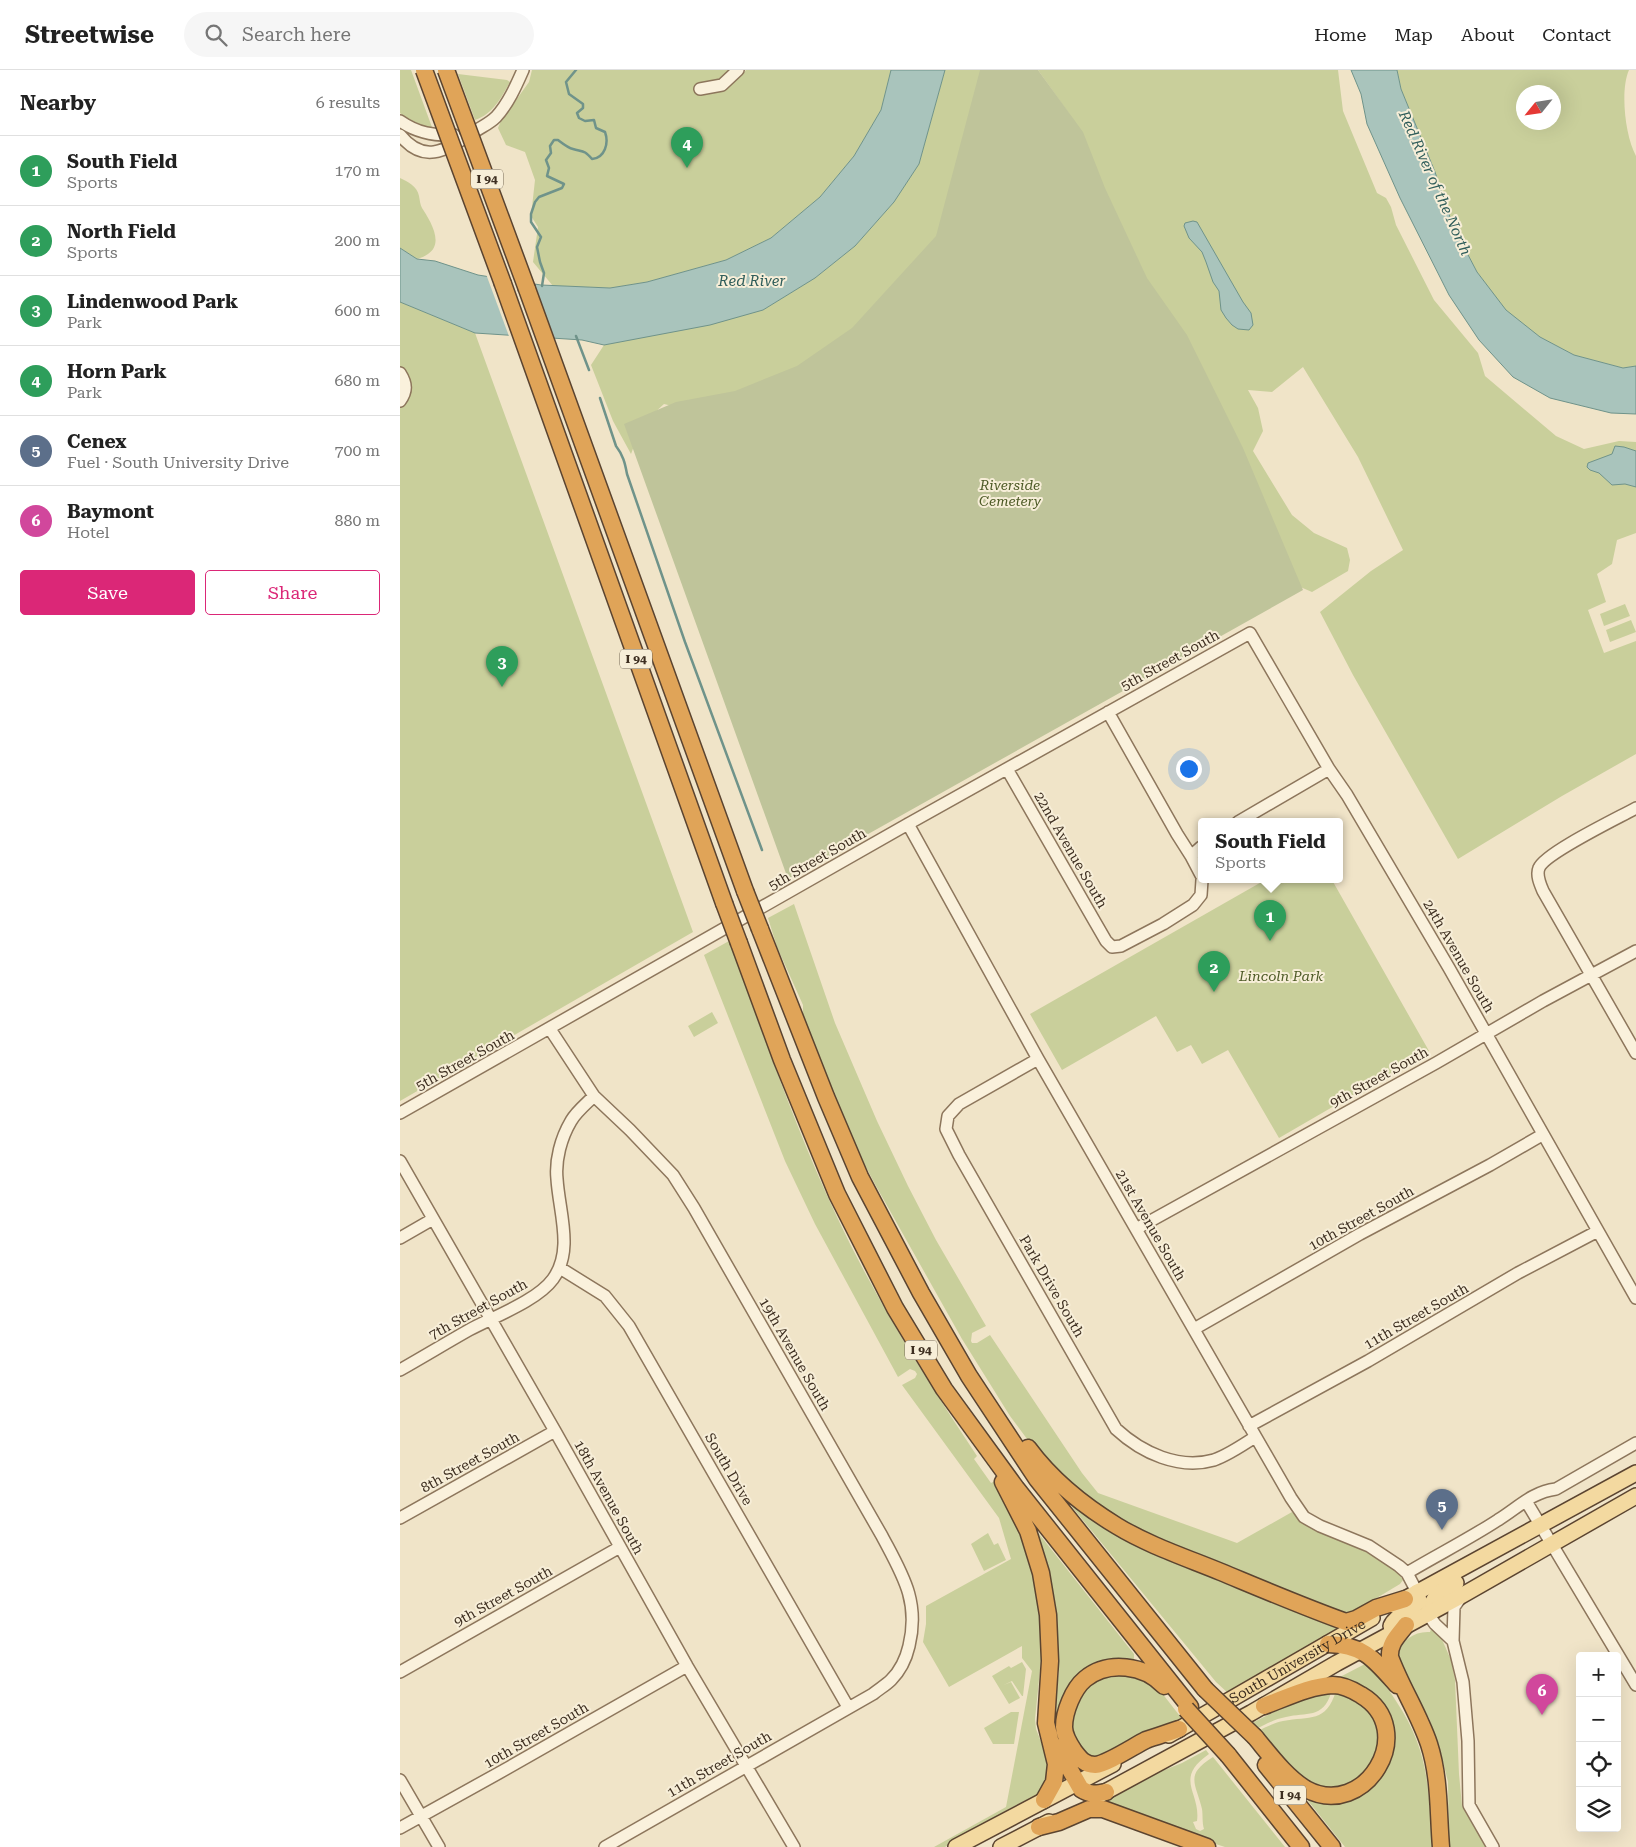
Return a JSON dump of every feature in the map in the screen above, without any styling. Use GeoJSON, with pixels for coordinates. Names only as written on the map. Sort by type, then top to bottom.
{"type":"FeatureCollection","features":[{"type":"Feature","properties":{"kind":"highway","name":"I 94"},"geometry":{"type":"LineString","coordinates":[[424,70],[550,414],[724,903],[782,1060],[837,1194],[895,1308],[944,1389],[1022,1496],[1188,1708],[1301,1847]]}},
{"type":"Feature","properties":{"kind":"highway","name":"I 94"},"geometry":{"type":"LineString","coordinates":[[446,70],[760,929],[826,1097],[860,1177],[921,1293],[969,1376],[1037,1479],[1205,1689],[1252,1740],[1332,1847]]}},
{"type":"Feature","properties":{"kind":"highway"},"geometry":{"type":"LineString","coordinates":[[951,1345],[1040,1463],[1081,1501],[1117,1526],[1165,1549],[1346,1622],[1411,1595]]}},
{"type":"Feature","properties":{"kind":"highway"},"geometry":{"type":"LineString","coordinates":[[980,1438],[1028,1531],[1041,1573],[1048,1615],[1050,1652],[1046,1723],[1056,1764],[1054,1782],[1044,1800]]}},
{"type":"Feature","properties":{"kind":"highway"},"geometry":{"type":"LineString","coordinates":[[1406,1625],[1392,1643],[1389,1649],[1390,1657],[1418,1716],[1436,1769],[1440,1802],[1441,1847]]}},
{"type":"Feature","properties":{"kind":"highway"},"geometry":{"type":"LineString","coordinates":[[1328,1644],[1346,1644],[1361,1650],[1384,1670],[1418,1716]]}},
{"type":"Feature","properties":{"kind":"highway"},"geometry":{"type":"LineString","coordinates":[[1179,1730],[1147,1740],[1098,1765],[1088,1765],[1080,1759],[1070,1746],[1064,1728],[1075,1690],[1085,1679],[1098,1671],[1115,1668],[1138,1668],[1157,1678],[1188,1708]]}},
{"type":"Feature","properties":{"kind":"highway"},"geometry":{"type":"LineString","coordinates":[[1252,1740],[1306,1789],[1326,1796],[1332,1797],[1346,1793],[1360,1786],[1372,1776],[1382,1763],[1387,1734],[1380,1713],[1369,1699],[1351,1688],[1334,1685],[1309,1689],[1264,1706]]}},
{"type":"Feature","properties":{"kind":"highway"},"geometry":{"type":"LineString","coordinates":[[1050,1737],[1077,1782],[1087,1793],[1106,1792]]}},
{"type":"Feature","properties":{"kind":"highway"},"geometry":{"type":"LineString","coordinates":[[1039,1827],[1059,1822],[1089,1809],[1103,1809],[1207,1847]]}},
{"type":"Feature","properties":{"kind":"main road","name":"South University Drive"},"geometry":{"type":"LineString","coordinates":[[956,1847],[1179,1730],[1411,1595],[1636,1473]]}},
{"type":"Feature","properties":{"kind":"main road","name":"South University Drive"},"geometry":{"type":"LineString","coordinates":[[1001,1847],[1264,1706],[1636,1496]]}},
{"type":"Feature","properties":{"kind":"main road"},"geometry":{"type":"LineString","coordinates":[[1428,1614],[1432,1601],[1438,1592],[1461,1580],[1466,1565]]}},
{"type":"Feature","properties":{"kind":"main road"},"geometry":{"type":"LineString","coordinates":[[1386,1636],[1393,1621],[1414,1609],[1419,1602],[1411,1595]]}},
{"type":"Feature","properties":{"kind":"main road"},"geometry":{"type":"LineString","coordinates":[[972,1847],[1044,1800]]}},
{"type":"Feature","properties":{"kind":"street"},"geometry":{"type":"LineString","coordinates":[[400,134],[407,144],[414,149],[433,153],[443,151],[457,144],[496,117],[506,103],[523,70]]}},
{"type":"Feature","properties":{"kind":"street"},"geometry":{"type":"LineString","coordinates":[[700,89],[722,85],[738,70]]}},
{"type":"Feature","properties":{"kind":"street"},"geometry":{"type":"LineString","coordinates":[[400,121],[412,129],[434,135],[473,132]]}},
{"type":"Feature","properties":{"kind":"street"},"geometry":{"type":"LineString","coordinates":[[400,374],[405,380],[406,392],[400,401]]}},
{"type":"Feature","properties":{"kind":"street","name":"5th Street South"},"geometry":{"type":"LineString","coordinates":[[400,1113],[908,824],[1250,633]]}},
{"type":"Feature","properties":{"kind":"street","name":"24th Avenue South"},"geometry":{"type":"LineString","coordinates":[[1250,633],[1329,769],[1367,828],[1636,1298]]}},
{"type":"Feature","properties":{"kind":"street"},"geometry":{"type":"LineString","coordinates":[[1108,712],[1198,869]]}},
{"type":"Feature","properties":{"kind":"street","name":"22nd Avenue South"},"geometry":{"type":"LineString","coordinates":[[1007,769],[1095,922],[1112,947],[1121,946],[1163,924],[1193,905],[1201,894],[1202,883]]}},
{"type":"Feature","properties":{"kind":"street"},"geometry":{"type":"LineString","coordinates":[[1245,818],[1329,769]]}},
{"type":"Feature","properties":{"kind":"street"},"geometry":{"type":"LineString","coordinates":[[1636,808],[1550,857],[1538,869],[1538,877],[1543,891],[1636,1053]]}},
{"type":"Feature","properties":{"kind":"street","name":"21st Avenue South"},"geometry":{"type":"LineString","coordinates":[[908,824],[1038,1059],[1290,1498],[1304,1517],[1320,1526],[1369,1546],[1400,1566],[1407,1573],[1411,1595]]}},
{"type":"Feature","properties":{"kind":"street"},"geometry":{"type":"LineString","coordinates":[[1191,856],[1198,850]]}},
{"type":"Feature","properties":{"kind":"street","name":"9th Street South"},"geometry":{"type":"LineString","coordinates":[[1136,1229],[1636,951]]}},
{"type":"Feature","properties":{"kind":"street","name":"19th Avenue South"},"geometry":{"type":"LineString","coordinates":[[550,1029],[594,1096],[673,1175],[694,1208],[902,1573],[912,1602],[913,1620],[905,1661],[892,1679],[873,1694],[848,1707]]}},
{"type":"Feature","properties":{"kind":"street","name":"Park Drive South"},"geometry":{"type":"LineString","coordinates":[[1038,1059],[959,1104],[948,1116],[946,1128],[959,1155],[1116,1429],[1126,1438],[1164,1459],[1196,1463],[1216,1459],[1255,1438]]}},
{"type":"Feature","properties":{"kind":"street","name":"7th Street South"},"geometry":{"type":"LineString","coordinates":[[400,1370],[536,1295],[552,1281],[560,1268],[564,1248],[563,1225],[556,1178],[559,1155],[564,1136],[572,1119],[594,1096]]}},
{"type":"Feature","properties":{"kind":"street","name":"10th Street South"},"geometry":{"type":"LineString","coordinates":[[1194,1329],[1360,1234],[1490,1165],[1542,1135]]}},
{"type":"Feature","properties":{"kind":"street","name":"18th Avenue South"},"geometry":{"type":"LineString","coordinates":[[400,1161],[687,1666],[794,1847]]}},
{"type":"Feature","properties":{"kind":"street"},"geometry":{"type":"LineString","coordinates":[[400,1238],[433,1219]]}},
{"type":"Feature","properties":{"kind":"street","name":"11th Street South"},"geometry":{"type":"LineString","coordinates":[[1249,1426],[1368,1361],[1598,1230]]}},
{"type":"Feature","properties":{"kind":"street","name":"South Drive"},"geometry":{"type":"LineString","coordinates":[[560,1268],[605,1296],[629,1326],[848,1707]]}},
{"type":"Feature","properties":{"kind":"street","name":"8th Street South"},"geometry":{"type":"LineString","coordinates":[[400,1518],[555,1431]]}},
{"type":"Feature","properties":{"kind":"street"},"geometry":{"type":"LineString","coordinates":[[1407,1573],[1499,1520],[1543,1491],[1556,1489],[1636,1443]]}},
{"type":"Feature","properties":{"kind":"street"},"geometry":{"type":"LineString","coordinates":[[1526,1501],[1636,1685]]}},
{"type":"Feature","properties":{"kind":"street","name":"9th Street South"},"geometry":{"type":"LineString","coordinates":[[400,1672],[620,1547]]}},
{"type":"Feature","properties":{"kind":"street"},"geometry":{"type":"LineString","coordinates":[[1461,1596],[1454,1607],[1453,1642],[1463,1682],[1468,1741],[1468,1805],[1493,1847]]}},
{"type":"Feature","properties":{"kind":"street"},"geometry":{"type":"LineString","coordinates":[[1428,1614],[1453,1642]]}},
{"type":"Feature","properties":{"kind":"street","name":"10th Street South"},"geometry":{"type":"LineString","coordinates":[[400,1828],[687,1666]]}},
{"type":"Feature","properties":{"kind":"street","name":"11th Street South"},"geometry":{"type":"LineString","coordinates":[[605,1847],[848,1707]]}},
{"type":"Feature","properties":{"kind":"street"},"geometry":{"type":"LineString","coordinates":[[400,1780],[439,1847]]}},
{"type":"Feature","properties":{"kind":"green space"},"geometry":{"type":"Polygon","coordinates":[[[400,70],[411,70],[433,130],[410,121],[400,113],[400,70]]]}},
{"type":"Feature","properties":{"kind":"green space"},"geometry":{"type":"Polygon","coordinates":[[[532,70],[734,70],[742,75],[746,70],[891,70],[881,110],[854,156],[820,197],[771,238],[726,260],[647,282],[610,288],[553,286],[533,262],[538,227],[531,216],[535,180],[525,152],[506,145],[498,128],[529,82],[532,70]]]}},
{"type":"Feature","properties":{"kind":"green space"},"geometry":{"type":"Polygon","coordinates":[[[945,70],[1011,70],[1070,115],[1038,70],[1338,70],[1343,111],[1377,193],[1386,198],[1391,207],[1396,225],[1434,300],[1478,353],[1485,376],[1556,436],[1584,449],[1619,441],[1636,442],[1636,533],[1617,540],[1612,564],[1597,574],[1606,602],[1588,610],[1604,653],[1636,641],[1636,754],[1458,859],[1353,675],[1320,612],[1371,571],[1403,550],[1358,457],[1303,367],[1272,392],[1248,390],[1258,408],[1263,431],[1253,451],[1292,515],[1314,533],[1347,548],[1350,560],[1348,571],[1312,592],[1298,586],[932,305],[705,414],[664,404],[644,426],[631,454],[613,421],[591,365],[604,345],[763,310],[815,278],[855,246],[894,202],[919,164],[945,70]]]}},
{"type":"Feature","properties":{"kind":"green space","name":"Riverside Cemetery"},"geometry":{"type":"Polygon","coordinates":[[[980,70],[1038,70],[1083,132],[1105,188],[1147,278],[1187,335],[1243,448],[1303,590],[788,879],[624,424],[676,402],[735,391],[797,366],[852,328],[936,236],[980,70]]]}},
{"type":"Feature","properties":{"kind":"green space"},"geometry":{"type":"Polygon","coordinates":[[[1397,70],[1629,70],[1626,79],[1624,101],[1629,137],[1636,156],[1636,366],[1623,368],[1574,355],[1540,337],[1506,311],[1477,272],[1453,226],[1435,172],[1401,89],[1397,70]]]}},
{"type":"Feature","properties":{"kind":"green space"},"geometry":{"type":"Polygon","coordinates":[[[458,74],[507,80],[510,82],[492,110],[475,120],[458,74]]]}},
{"type":"Feature","properties":{"kind":"green space"},"geometry":{"type":"Polygon","coordinates":[[[400,178],[412,185],[416,190],[421,207],[434,231],[435,244],[433,249],[427,255],[417,259],[400,248],[400,178]]]}},
{"type":"Feature","properties":{"kind":"green space"},"geometry":{"type":"Polygon","coordinates":[[[400,302],[475,333],[693,932],[400,1101],[400,302]]]}},
{"type":"Feature","properties":{"kind":"green space"},"geometry":{"type":"Polygon","coordinates":[[[1625,604],[1630,616],[1604,626],[1600,614],[1625,604]]]}},
{"type":"Feature","properties":{"kind":"green space"},"geometry":{"type":"Polygon","coordinates":[[[1631,620],[1636,632],[1610,642],[1606,630],[1631,620]]]}},
{"type":"Feature","properties":{"kind":"green space","name":"Lincoln Park"},"geometry":{"type":"Polygon","coordinates":[[[1260,883],[1334,883],[1429,1051],[1279,1138],[1228,1050],[1202,1064],[1191,1045],[1177,1052],[1156,1016],[1062,1070],[1030,1014],[1260,883]]]}},
{"type":"Feature","properties":{"kind":"green space"},"geometry":{"type":"Polygon","coordinates":[[[794,904],[835,1023],[877,1121],[936,1240],[986,1326],[972,1333],[972,1343],[977,1343],[990,1335],[1082,1473],[1098,1493],[1237,1543],[1292,1512],[1318,1530],[1384,1562],[1396,1571],[1403,1580],[1400,1584],[1355,1611],[1338,1614],[1118,1522],[1044,1462],[1010,1416],[962,1339],[858,1152],[803,1022],[803,1005],[777,947],[768,918],[794,904]]]}},
{"type":"Feature","properties":{"kind":"green space"},"geometry":{"type":"Polygon","coordinates":[[[729,941],[793,1115],[852,1248],[902,1339],[977,1456],[974,1459],[991,1483],[995,1481],[1003,1494],[1030,1555],[1043,1623],[1035,1719],[1036,1729],[1051,1767],[1050,1781],[1040,1793],[1007,1810],[945,1847],[934,1847],[1006,1807],[1032,1671],[1022,1658],[1022,1646],[949,1687],[923,1642],[926,1606],[1011,1559],[999,1518],[902,1385],[915,1378],[917,1374],[910,1369],[898,1377],[815,1224],[785,1161],[704,955],[729,941]]]}},
{"type":"Feature","properties":{"kind":"green space"},"geometry":{"type":"Polygon","coordinates":[[[712,1012],[718,1023],[694,1037],[688,1026],[712,1012]]]}},
{"type":"Feature","properties":{"kind":"green space"},"geometry":{"type":"Polygon","coordinates":[[[1075,1505],[1343,1627],[1229,1694],[1216,1682],[1072,1507],[1075,1505]]]}},
{"type":"Feature","properties":{"kind":"green space"},"geometry":{"type":"Polygon","coordinates":[[[1032,1525],[1134,1654],[1134,1661],[1110,1660],[1090,1667],[1057,1736],[1054,1715],[1059,1672],[1052,1610],[1032,1525]]]}},
{"type":"Feature","properties":{"kind":"green space"},"geometry":{"type":"Polygon","coordinates":[[[988,1533],[994,1545],[998,1543],[1006,1560],[984,1571],[971,1544],[988,1533]]]}},
{"type":"Feature","properties":{"kind":"green space"},"geometry":{"type":"Polygon","coordinates":[[[1431,1629],[1440,1635],[1451,1660],[1455,1680],[1462,1806],[1486,1847],[1449,1847],[1448,1782],[1440,1749],[1429,1718],[1407,1682],[1397,1653],[1402,1644],[1410,1637],[1419,1633],[1430,1632],[1431,1629]]]}},
{"type":"Feature","properties":{"kind":"green space"},"geometry":{"type":"Polygon","coordinates":[[[1022,1662],[1026,1669],[1023,1696],[1012,1681],[1004,1685],[1011,1682],[1020,1698],[1009,1704],[992,1676],[1009,1666],[1011,1668],[1022,1662]]]}},
{"type":"Feature","properties":{"kind":"green space"},"geometry":{"type":"Polygon","coordinates":[[[1368,1664],[1376,1672],[1386,1686],[1407,1719],[1415,1736],[1421,1754],[1428,1789],[1432,1847],[1345,1847],[1301,1792],[1347,1799],[1354,1798],[1362,1795],[1382,1775],[1392,1748],[1392,1732],[1338,1678],[1368,1664]]]}},
{"type":"Feature","properties":{"kind":"green space"},"geometry":{"type":"Polygon","coordinates":[[[1131,1674],[1158,1688],[1183,1720],[1099,1758],[1085,1756],[1072,1734],[1071,1715],[1084,1689],[1106,1675],[1131,1674]]]}},
{"type":"Feature","properties":{"kind":"green space"},"geometry":{"type":"Polygon","coordinates":[[[1336,1691],[1350,1695],[1375,1717],[1381,1745],[1365,1777],[1343,1789],[1315,1787],[1288,1765],[1258,1731],[1280,1722],[1309,1718],[1322,1713],[1332,1701],[1336,1691]]]}},
{"type":"Feature","properties":{"kind":"green space"},"geometry":{"type":"Polygon","coordinates":[[[1312,1693],[1331,1693],[1328,1701],[1319,1711],[1282,1718],[1256,1729],[1252,1723],[1312,1693]]]}},
{"type":"Feature","properties":{"kind":"green space"},"geometry":{"type":"Polygon","coordinates":[[[1011,1712],[1019,1712],[1014,1744],[993,1744],[984,1728],[1011,1712]]]}},
{"type":"Feature","properties":{"kind":"green space"},"geometry":{"type":"Polygon","coordinates":[[[1206,1750],[1209,1754],[1198,1763],[1192,1771],[1190,1779],[1196,1802],[1197,1821],[1193,1822],[1196,1829],[1200,1831],[1204,1829],[1202,1809],[1194,1780],[1195,1775],[1204,1763],[1213,1757],[1285,1847],[1225,1847],[1092,1804],[1132,1783],[1182,1763],[1206,1750]]]}},
{"type":"Feature","properties":{"kind":"water","name":"Red River"},"geometry":{"type":"Polygon","coordinates":[[[891,70],[945,70],[919,164],[894,202],[855,246],[815,278],[763,310],[710,325],[604,345],[582,340],[475,333],[400,302],[400,248],[417,259],[435,261],[478,275],[541,285],[610,288],[647,282],[726,260],[771,238],[820,197],[854,156],[881,110],[891,70]]]}},
{"type":"Feature","properties":{"kind":"water","name":"Red River of the North"},"geometry":{"type":"Polygon","coordinates":[[[1351,70],[1397,70],[1401,89],[1435,172],[1453,226],[1477,272],[1506,310],[1540,337],[1574,355],[1623,368],[1636,366],[1636,414],[1611,413],[1550,398],[1513,377],[1479,340],[1449,295],[1400,198],[1367,124],[1361,94],[1351,70]]]}},
{"type":"Feature","properties":{"kind":"water"},"geometry":{"type":"Polygon","coordinates":[[[1197,222],[1251,313],[1253,325],[1249,330],[1238,329],[1232,325],[1221,310],[1219,291],[1213,282],[1202,252],[1189,238],[1184,226],[1185,223],[1197,222]]]}},
{"type":"Feature","properties":{"kind":"water"},"geometry":{"type":"Polygon","coordinates":[[[1615,446],[1636,451],[1636,487],[1625,484],[1612,485],[1599,473],[1587,467],[1588,463],[1612,454],[1615,446]]]}},
{"type":"Feature","properties":{"kind":"pier"},"geometry":{"type":"Polygon","coordinates":[[[486,274],[533,281],[554,341],[510,339],[486,274]]]}},
{"type":"Feature","properties":{"kind":"waterway"},"geometry":{"type":"LineString","coordinates":[[542,286],[544,273],[537,247],[541,237],[531,222],[531,214],[539,197],[562,188],[564,184],[547,176],[549,168],[546,160],[551,153],[550,146],[554,140],[558,140],[569,148],[582,151],[592,159],[600,156],[606,145],[605,132],[596,128],[594,120],[585,121],[579,118],[577,113],[583,108],[583,104],[569,94],[566,82],[576,70]]}},
{"type":"Feature","properties":{"kind":"waterway"},"geometry":{"type":"LineString","coordinates":[[576,336],[589,370]]}},
{"type":"Feature","properties":{"kind":"waterway"},"geometry":{"type":"LineString","coordinates":[[600,398],[616,446],[623,459],[685,642],[762,850]]}},
{"type":"Feature","properties":{"kind":"place","name":"Horn Park"},"geometry":{"type":"Point","coordinates":[687,168]}},
{"type":"Feature","properties":{"kind":"place","name":"Lindenwood Park"},"geometry":{"type":"Point","coordinates":[502,687]}},
{"type":"Feature","properties":{"kind":"place","name":"South Field"},"geometry":{"type":"Point","coordinates":[1270,941]}},
{"type":"Feature","properties":{"kind":"place","name":"North Field"},"geometry":{"type":"Point","coordinates":[1214,992]}},
{"type":"Feature","properties":{"kind":"place","name":"Cenex"},"geometry":{"type":"Point","coordinates":[1442,1530]}},
{"type":"Feature","properties":{"kind":"place","name":"Baymont"},"geometry":{"type":"Point","coordinates":[1542,1715]}}]}
